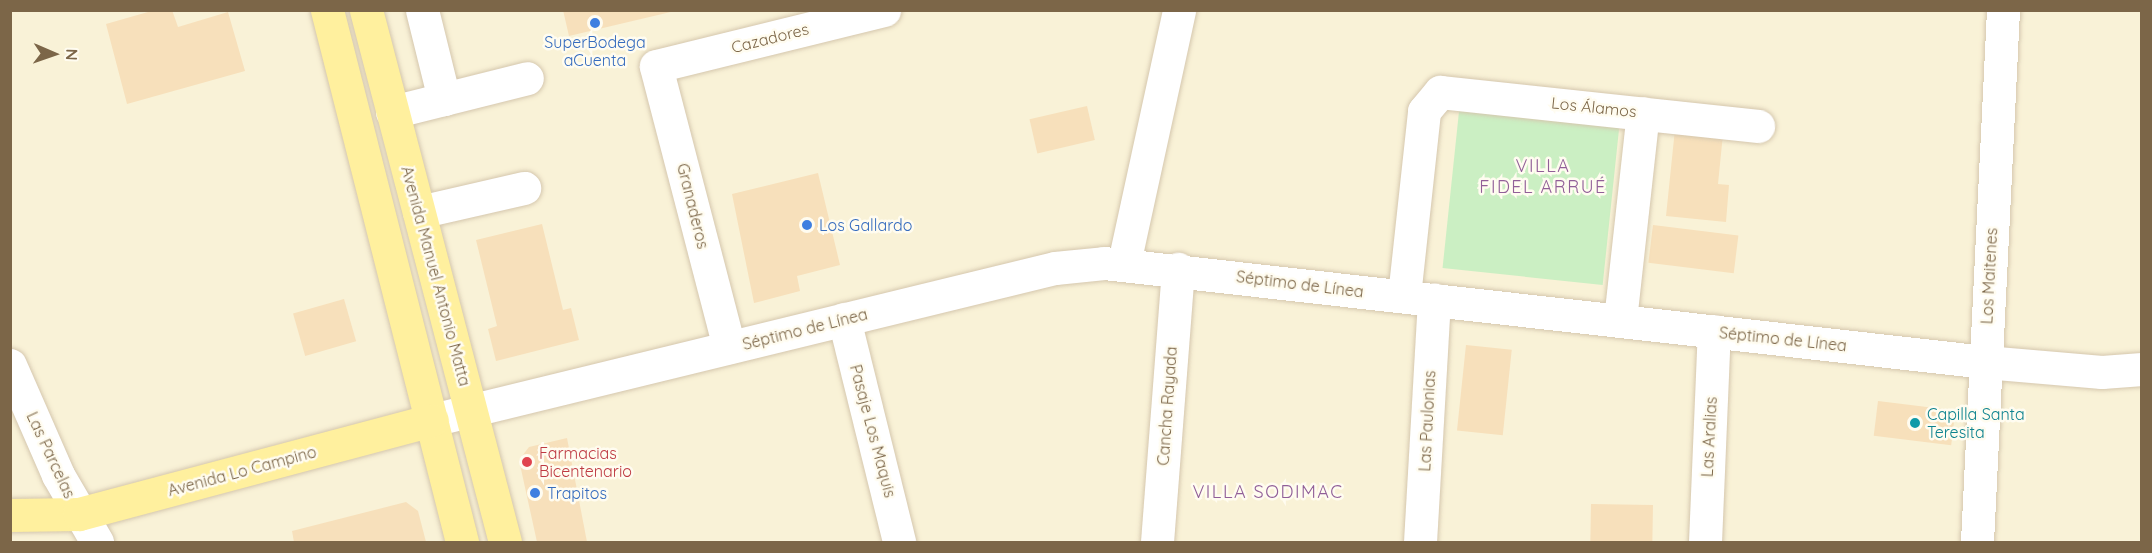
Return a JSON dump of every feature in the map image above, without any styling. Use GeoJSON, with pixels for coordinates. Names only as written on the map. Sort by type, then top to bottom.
{"type":"FeatureCollection","features":[{"type":"Feature","properties":{"kind":"main road"},"geometry":{"type":"LineString","coordinates":[[327,10],[462,543]]}},
{"type":"Feature","properties":{"kind":"main road","name":"Avenida Manuel Antonio Matta"},"geometry":{"type":"LineString","coordinates":[[366,10],[505,543]]}},
{"type":"Feature","properties":{"kind":"main road","name":"Avenida Lo Campino"},"geometry":{"type":"LineString","coordinates":[[10,515],[79,514],[432,420]]}},
{"type":"Feature","properties":{"kind":"street"},"geometry":{"type":"LineString","coordinates":[[422,10],[444,99]]}},
{"type":"Feature","properties":{"kind":"street","name":"Cazadores"},"geometry":{"type":"LineString","coordinates":[[656,66],[884,10]]}},
{"type":"Feature","properties":{"kind":"street"},"geometry":{"type":"LineString","coordinates":[[1124,263],[1179,10]]}},
{"type":"Feature","properties":{"kind":"street","name":"Los Maitenes"},"geometry":{"type":"LineString","coordinates":[[1977,543],[2003,10]]}},
{"type":"Feature","properties":{"kind":"street","name":"Granaderos"},"geometry":{"type":"LineString","coordinates":[[656,66],[729,347]]}},
{"type":"Feature","properties":{"kind":"street"},"geometry":{"type":"LineString","coordinates":[[393,112],[527,78]]}},
{"type":"Feature","properties":{"kind":"street","name":"Los Álamos"},"geometry":{"type":"LineString","coordinates":[[1432,96],[1450,91],[1758,126]]}},
{"type":"Feature","properties":{"kind":"street","name":"Las Paulonias"},"geometry":{"type":"LineString","coordinates":[[1420,543],[1419,297],[1424,111],[1432,96]]}},
{"type":"Feature","properties":{"kind":"street"},"geometry":{"type":"LineString","coordinates":[[1620,320],[1643,113]]}},
{"type":"Feature","properties":{"kind":"street"},"geometry":{"type":"LineString","coordinates":[[419,213],[524,188]]}},
{"type":"Feature","properties":{"kind":"street","name":"Séptimo de Línea"},"geometry":{"type":"LineString","coordinates":[[472,410],[1055,268],[1124,263],[1985,362],[2102,372],[2142,369]]}},
{"type":"Feature","properties":{"kind":"street","name":"Cancha Rayada"},"geometry":{"type":"LineString","coordinates":[[1157,543],[1178,269]]}},
{"type":"Feature","properties":{"kind":"street","name":"Pasaje Los Maquis"},"geometry":{"type":"LineString","coordinates":[[844,319],[898,543]]}},
{"type":"Feature","properties":{"kind":"street","name":"Las Aralias"},"geometry":{"type":"LineString","coordinates":[[1705,543],[1714,331]]}},
{"type":"Feature","properties":{"kind":"street","name":"Las Parcelas"},"geometry":{"type":"LineString","coordinates":[[10,365],[79,514],[96,543]]}},
{"type":"Feature","properties":{"kind":"street","name":"Avenida Lo Campino"},"geometry":{"type":"LineString","coordinates":[[432,420],[472,410]]}},
{"type":"Feature","properties":{"kind":"shaded area"},"geometry":{"type":"Polygon","coordinates":[[[11,11],[2141,11],[2141,542],[11,542],[11,11]]]}},
{"type":"Feature","properties":{"kind":"green space"},"geometry":{"type":"Polygon","coordinates":[[[1460,102],[1620,119],[1603,285],[1443,268],[1460,102]]]}},
{"type":"Feature","properties":{"kind":"building"},"geometry":{"type":"Polygon","coordinates":[[[155,10],[172,10],[178,27],[228,12],[245,71],[127,104],[106,24],[155,10]]]}},
{"type":"Feature","properties":{"kind":"building","name":"SuperBodega aCuenta"},"geometry":{"type":"Polygon","coordinates":[[[563,10],[675,10],[675,11],[569,36],[563,10]]]}},
{"type":"Feature","properties":{"kind":"building"},"geometry":{"type":"Polygon","coordinates":[[[1087,106],[1095,140],[1037,153],[1030,119],[1087,106]]]}},
{"type":"Feature","properties":{"kind":"building"},"geometry":{"type":"Polygon","coordinates":[[[1675,129],[1723,134],[1718,184],[1729,185],[1726,222],[1666,216],[1675,129]]]}},
{"type":"Feature","properties":{"kind":"building"},"geometry":{"type":"Polygon","coordinates":[[[818,173],[840,265],[797,276],[800,291],[754,303],[732,194],[818,173]]]}},
{"type":"Feature","properties":{"kind":"building"},"geometry":{"type":"Polygon","coordinates":[[[542,224],[563,310],[571,308],[579,340],[496,361],[488,329],[497,326],[476,240],[542,224]]]}},
{"type":"Feature","properties":{"kind":"building"},"geometry":{"type":"Polygon","coordinates":[[[1653,225],[1738,235],[1734,273],[1648,263],[1653,225]]]}},
{"type":"Feature","properties":{"kind":"building"},"geometry":{"type":"Polygon","coordinates":[[[344,299],[356,341],[305,356],[293,314],[344,299]]]}},
{"type":"Feature","properties":{"kind":"building"},"geometry":{"type":"Polygon","coordinates":[[[1466,345],[1512,350],[1503,435],[1457,431],[1466,345]]]}},
{"type":"Feature","properties":{"kind":"building","name":"Capilla Santa Teresita"},"geometry":{"type":"Polygon","coordinates":[[[1878,401],[1955,411],[1951,445],[1874,436],[1878,401]]]}},
{"type":"Feature","properties":{"kind":"building"},"geometry":{"type":"Polygon","coordinates":[[[567,438],[587,542],[537,542],[519,460],[529,447],[567,438]]]}},
{"type":"Feature","properties":{"kind":"building"},"geometry":{"type":"Polygon","coordinates":[[[406,502],[418,511],[426,542],[294,542],[292,531],[406,502]]]}},
{"type":"Feature","properties":{"kind":"building"},"geometry":{"type":"Polygon","coordinates":[[[1591,504],[1653,505],[1652,542],[1590,542],[1591,504]]]}},
{"type":"Feature","properties":{"kind":"place","name":"SuperBodega aCuenta"},"geometry":{"type":"Point","coordinates":[595,23]}},
{"type":"Feature","properties":{"kind":"place","name":"Los Gallardo"},"geometry":{"type":"Point","coordinates":[807,225]}},
{"type":"Feature","properties":{"kind":"place","name":"Capilla Santa Teresita"},"geometry":{"type":"Point","coordinates":[1915,423]}},
{"type":"Feature","properties":{"kind":"place","name":"Farmacias Bicentenario"},"geometry":{"type":"Point","coordinates":[527,462]}},
{"type":"Feature","properties":{"kind":"place","name":"Trapitos"},"geometry":{"type":"Point","coordinates":[535,493]}},
{"type":"Feature","properties":{"kind":"district","name":"VILLA FIDEL ARRUÉ"},"geometry":{"type":"Point","coordinates":[1543,177]}},
{"type":"Feature","properties":{"kind":"district","name":"VILLA SODIMAC"},"geometry":{"type":"Point","coordinates":[1268,492]}}]}
